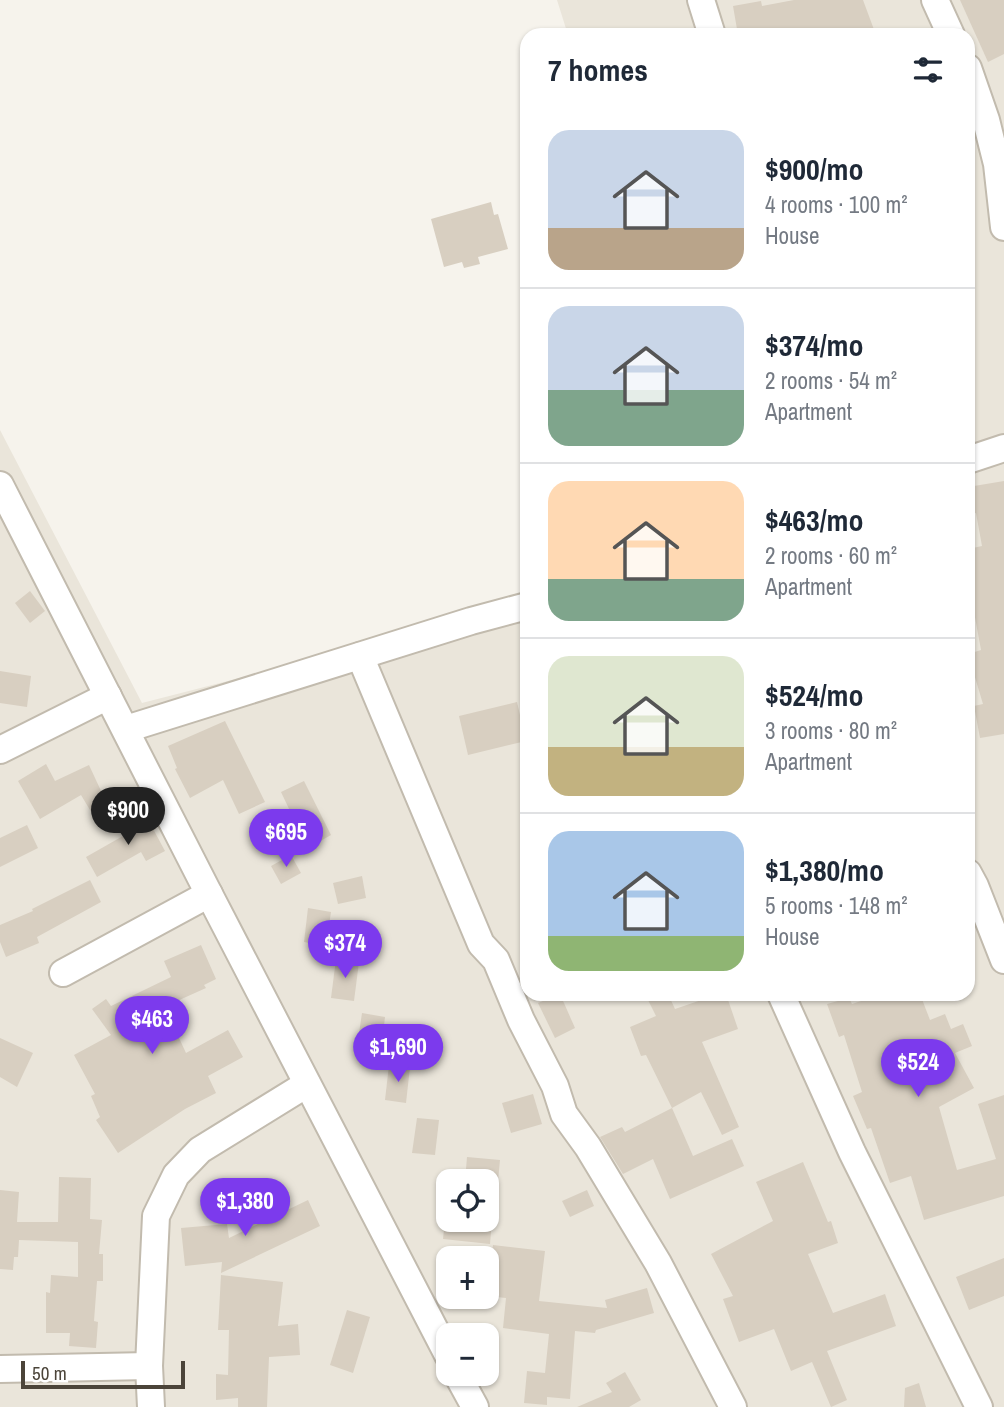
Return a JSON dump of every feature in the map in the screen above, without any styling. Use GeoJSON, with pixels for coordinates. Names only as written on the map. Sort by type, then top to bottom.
{"type":"FeatureCollection","features":[{"type":"Feature","properties":{"kind":"street"},"geometry":{"type":"LineString","coordinates":[[701,0],[710,28]]}},
{"type":"Feature","properties":{"kind":"street"},"geometry":{"type":"LineString","coordinates":[[935,0],[948,28]]}},
{"type":"Feature","properties":{"kind":"street"},"geometry":{"type":"LineString","coordinates":[[975,88],[997,164],[1004,227]]}},
{"type":"Feature","properties":{"kind":"street"},"geometry":{"type":"LineString","coordinates":[[975,458],[1004,448]]}},
{"type":"Feature","properties":{"kind":"street"},"geometry":{"type":"LineString","coordinates":[[0,485],[436,1332]]}},
{"type":"Feature","properties":{"kind":"street"},"geometry":{"type":"LineString","coordinates":[[126,729],[520,608]]}},
{"type":"Feature","properties":{"kind":"street"},"geometry":{"type":"LineString","coordinates":[[360,656],[481,944],[496,960],[521,1020],[555,1086],[564,1114],[589,1147],[658,1264],[733,1407]]}},
{"type":"Feature","properties":{"kind":"street"},"geometry":{"type":"LineString","coordinates":[[0,750],[108,696]]}},
{"type":"Feature","properties":{"kind":"street"},"geometry":{"type":"LineString","coordinates":[[975,886],[1004,960]]}},
{"type":"Feature","properties":{"kind":"street"},"geometry":{"type":"LineString","coordinates":[[63,973],[209,894]]}},
{"type":"Feature","properties":{"kind":"street"},"geometry":{"type":"LineString","coordinates":[[784,1001],[852,1152],[979,1407]]}},
{"type":"Feature","properties":{"kind":"street"},"geometry":{"type":"LineString","coordinates":[[151,1407],[149,1366],[156,1216],[176,1175],[200,1150],[307,1084]]}},
{"type":"Feature","properties":{"kind":"street"},"geometry":{"type":"LineString","coordinates":[[0,1369],[149,1366]]}},
{"type":"Feature","properties":{"kind":"street"},"geometry":{"type":"LineString","coordinates":[[463,1386],[473,1406]]}},
{"type":"Feature","properties":{"kind":"shaded area"},"geometry":{"type":"Polygon","coordinates":[[[557,0],[1004,0],[1004,1407],[0,1407],[0,430],[142,703],[520,606],[520,1001],[975,1001],[975,28],[566,28],[557,0]]]}},
{"type":"Feature","properties":{"kind":"building"},"geometry":{"type":"Polygon","coordinates":[[[794,0],[863,0],[873,28],[737,28],[733,6],[761,1],[762,6],[794,0]]]}},
{"type":"Feature","properties":{"kind":"building"},"geometry":{"type":"Polygon","coordinates":[[[960,0],[1004,0],[1004,54],[988,62],[975,28],[960,0]]]}},
{"type":"Feature","properties":{"kind":"building"},"geometry":{"type":"Polygon","coordinates":[[[491,202],[494,215],[498,214],[508,249],[478,257],[480,264],[464,268],[462,262],[444,267],[431,219],[491,202]]]}},
{"type":"Feature","properties":{"kind":"building"},"geometry":{"type":"Polygon","coordinates":[[[1004,481],[1004,734],[980,738],[975,711],[975,706],[983,704],[975,677],[975,652],[981,650],[975,617],[975,548],[982,546],[975,513],[975,486],[1004,481]]]}},
{"type":"Feature","properties":{"kind":"building"},"geometry":{"type":"Polygon","coordinates":[[[30,591],[45,611],[30,623],[15,603],[30,591]]]}},
{"type":"Feature","properties":{"kind":"building"},"geometry":{"type":"Polygon","coordinates":[[[0,671],[31,676],[27,707],[0,703],[0,671]]]}},
{"type":"Feature","properties":{"kind":"building"},"geometry":{"type":"Polygon","coordinates":[[[517,702],[520,742],[468,755],[459,716],[517,702]]]}},
{"type":"Feature","properties":{"kind":"building"},"geometry":{"type":"Polygon","coordinates":[[[225,721],[265,802],[239,814],[223,780],[190,798],[175,769],[177,768],[168,746],[225,721]]]}},
{"type":"Feature","properties":{"kind":"building"},"geometry":{"type":"Polygon","coordinates":[[[46,764],[55,781],[89,765],[108,806],[93,815],[81,795],[40,819],[18,781],[46,764]]]}},
{"type":"Feature","properties":{"kind":"building"},"geometry":{"type":"Polygon","coordinates":[[[304,781],[331,835],[315,844],[295,811],[291,813],[281,792],[304,781]]]}},
{"type":"Feature","properties":{"kind":"building"},"geometry":{"type":"Polygon","coordinates":[[[145,814],[165,851],[146,861],[141,852],[97,877],[86,857],[130,832],[126,824],[145,814]]]}},
{"type":"Feature","properties":{"kind":"building"},"geometry":{"type":"Polygon","coordinates":[[[27,825],[38,848],[0,867],[0,838],[27,825]]]}},
{"type":"Feature","properties":{"kind":"building"},"geometry":{"type":"Polygon","coordinates":[[[291,855],[301,873],[281,884],[271,866],[291,855]]]}},
{"type":"Feature","properties":{"kind":"building"},"geometry":{"type":"Polygon","coordinates":[[[362,876],[366,898],[338,904],[333,883],[362,876]]]}},
{"type":"Feature","properties":{"kind":"building"},"geometry":{"type":"Polygon","coordinates":[[[90,880],[101,902],[37,937],[39,943],[6,957],[0,942],[0,925],[33,911],[32,909],[90,880]]]}},
{"type":"Feature","properties":{"kind":"building"},"geometry":{"type":"Polygon","coordinates":[[[308,908],[331,912],[326,946],[304,942],[308,908]]]}},
{"type":"Feature","properties":{"kind":"building"},"geometry":{"type":"Polygon","coordinates":[[[201,945],[216,979],[204,985],[206,988],[166,1006],[166,1010],[186,1053],[228,1030],[243,1057],[208,1076],[216,1093],[185,1109],[118,1153],[96,1120],[100,1117],[91,1096],[95,1094],[74,1055],[111,1035],[92,1009],[106,999],[111,1006],[171,977],[164,961],[201,945]]]}},
{"type":"Feature","properties":{"kind":"building"},"geometry":{"type":"Polygon","coordinates":[[[336,959],[359,962],[354,1001],[331,998],[336,959]]]}},
{"type":"Feature","properties":{"kind":"building"},"geometry":{"type":"Polygon","coordinates":[[[563,1001],[575,1028],[555,1038],[538,1003],[563,1001]]]}},
{"type":"Feature","properties":{"kind":"building"},"geometry":{"type":"Polygon","coordinates":[[[648,1001],[671,1001],[675,1009],[698,1001],[728,1001],[738,1029],[702,1042],[739,1127],[722,1135],[701,1092],[672,1108],[646,1055],[641,1056],[630,1027],[656,1016],[648,1001]]]}},
{"type":"Feature","properties":{"kind":"building"},"geometry":{"type":"Polygon","coordinates":[[[850,1001],[852,1004],[861,1001],[923,1001],[930,1020],[945,1014],[951,1029],[963,1024],[972,1046],[955,1053],[974,1088],[939,1107],[957,1170],[996,1159],[978,1104],[1004,1095],[1004,1196],[924,1220],[911,1176],[890,1183],[871,1128],[867,1129],[853,1096],[862,1092],[844,1035],[839,1037],[827,1004],[850,1001]]]}},
{"type":"Feature","properties":{"kind":"building"},"geometry":{"type":"Polygon","coordinates":[[[362,1013],[385,1017],[381,1051],[357,1047],[362,1013]]]}},
{"type":"Feature","properties":{"kind":"building"},"geometry":{"type":"Polygon","coordinates":[[[0,1038],[33,1053],[17,1087],[0,1077],[0,1038]]]}},
{"type":"Feature","properties":{"kind":"building"},"geometry":{"type":"Polygon","coordinates":[[[389,1065],[410,1067],[406,1103],[385,1100],[389,1065]]]}},
{"type":"Feature","properties":{"kind":"building"},"geometry":{"type":"Polygon","coordinates":[[[533,1094],[542,1124],[511,1133],[502,1103],[533,1094]]]}},
{"type":"Feature","properties":{"kind":"building"},"geometry":{"type":"Polygon","coordinates":[[[672,1108],[693,1156],[732,1139],[744,1166],[670,1199],[653,1159],[623,1174],[600,1137],[622,1127],[625,1132],[672,1108]]]}},
{"type":"Feature","properties":{"kind":"building"},"geometry":{"type":"Polygon","coordinates":[[[417,1118],[439,1120],[435,1155],[412,1153],[417,1118]]]}},
{"type":"Feature","properties":{"kind":"building"},"geometry":{"type":"Polygon","coordinates":[[[467,1157],[500,1160],[499,1170],[466,1169],[467,1157]]]}},
{"type":"Feature","properties":{"kind":"building"},"geometry":{"type":"Polygon","coordinates":[[[803,1162],[828,1222],[831,1221],[838,1243],[808,1254],[833,1313],[885,1294],[896,1326],[827,1351],[847,1400],[831,1407],[812,1362],[791,1371],[774,1329],[739,1342],[723,1299],[733,1296],[711,1254],[773,1221],[756,1182],[803,1162]]]}},
{"type":"Feature","properties":{"kind":"building"},"geometry":{"type":"Polygon","coordinates":[[[59,1177],[91,1178],[90,1219],[102,1220],[99,1254],[103,1254],[103,1281],[97,1281],[94,1321],[98,1322],[96,1348],[69,1346],[70,1333],[46,1333],[46,1292],[50,1293],[51,1275],[78,1277],[78,1242],[19,1240],[18,1257],[14,1257],[13,1270],[0,1269],[0,1190],[19,1192],[17,1222],[58,1222],[59,1177]]]}},
{"type":"Feature","properties":{"kind":"building"},"geometry":{"type":"Polygon","coordinates":[[[587,1190],[594,1206],[570,1217],[562,1201],[587,1190]]]}},
{"type":"Feature","properties":{"kind":"building"},"geometry":{"type":"Polygon","coordinates":[[[308,1200],[320,1226],[221,1273],[222,1262],[185,1266],[181,1228],[227,1224],[229,1238],[308,1200]]]}},
{"type":"Feature","properties":{"kind":"building"},"geometry":{"type":"Polygon","coordinates":[[[444,1232],[491,1232],[490,1244],[443,1239],[444,1232]]]}},
{"type":"Feature","properties":{"kind":"building"},"geometry":{"type":"Polygon","coordinates":[[[493,1245],[545,1251],[539,1301],[607,1308],[605,1300],[647,1288],[654,1313],[596,1330],[595,1333],[575,1331],[570,1399],[547,1397],[547,1405],[524,1403],[527,1371],[545,1373],[549,1334],[503,1328],[506,1298],[499,1297],[499,1246],[493,1245]]]}},
{"type":"Feature","properties":{"kind":"building"},"geometry":{"type":"Polygon","coordinates":[[[1004,1258],[1004,1296],[969,1310],[956,1277],[1004,1258]]]}},
{"type":"Feature","properties":{"kind":"building"},"geometry":{"type":"Polygon","coordinates":[[[221,1275],[283,1282],[278,1326],[298,1324],[300,1355],[269,1357],[267,1407],[238,1407],[238,1398],[216,1400],[216,1374],[228,1375],[229,1330],[218,1330],[221,1275]]]}},
{"type":"Feature","properties":{"kind":"building"},"geometry":{"type":"Polygon","coordinates":[[[347,1310],[370,1317],[353,1373],[330,1365],[347,1310]]]}},
{"type":"Feature","properties":{"kind":"building"},"geometry":{"type":"Polygon","coordinates":[[[625,1372],[641,1400],[629,1407],[577,1407],[612,1392],[606,1383],[625,1372]]]}},
{"type":"Feature","properties":{"kind":"building"},"geometry":{"type":"Polygon","coordinates":[[[919,1383],[926,1407],[904,1407],[905,1388],[919,1383]]]}}]}
